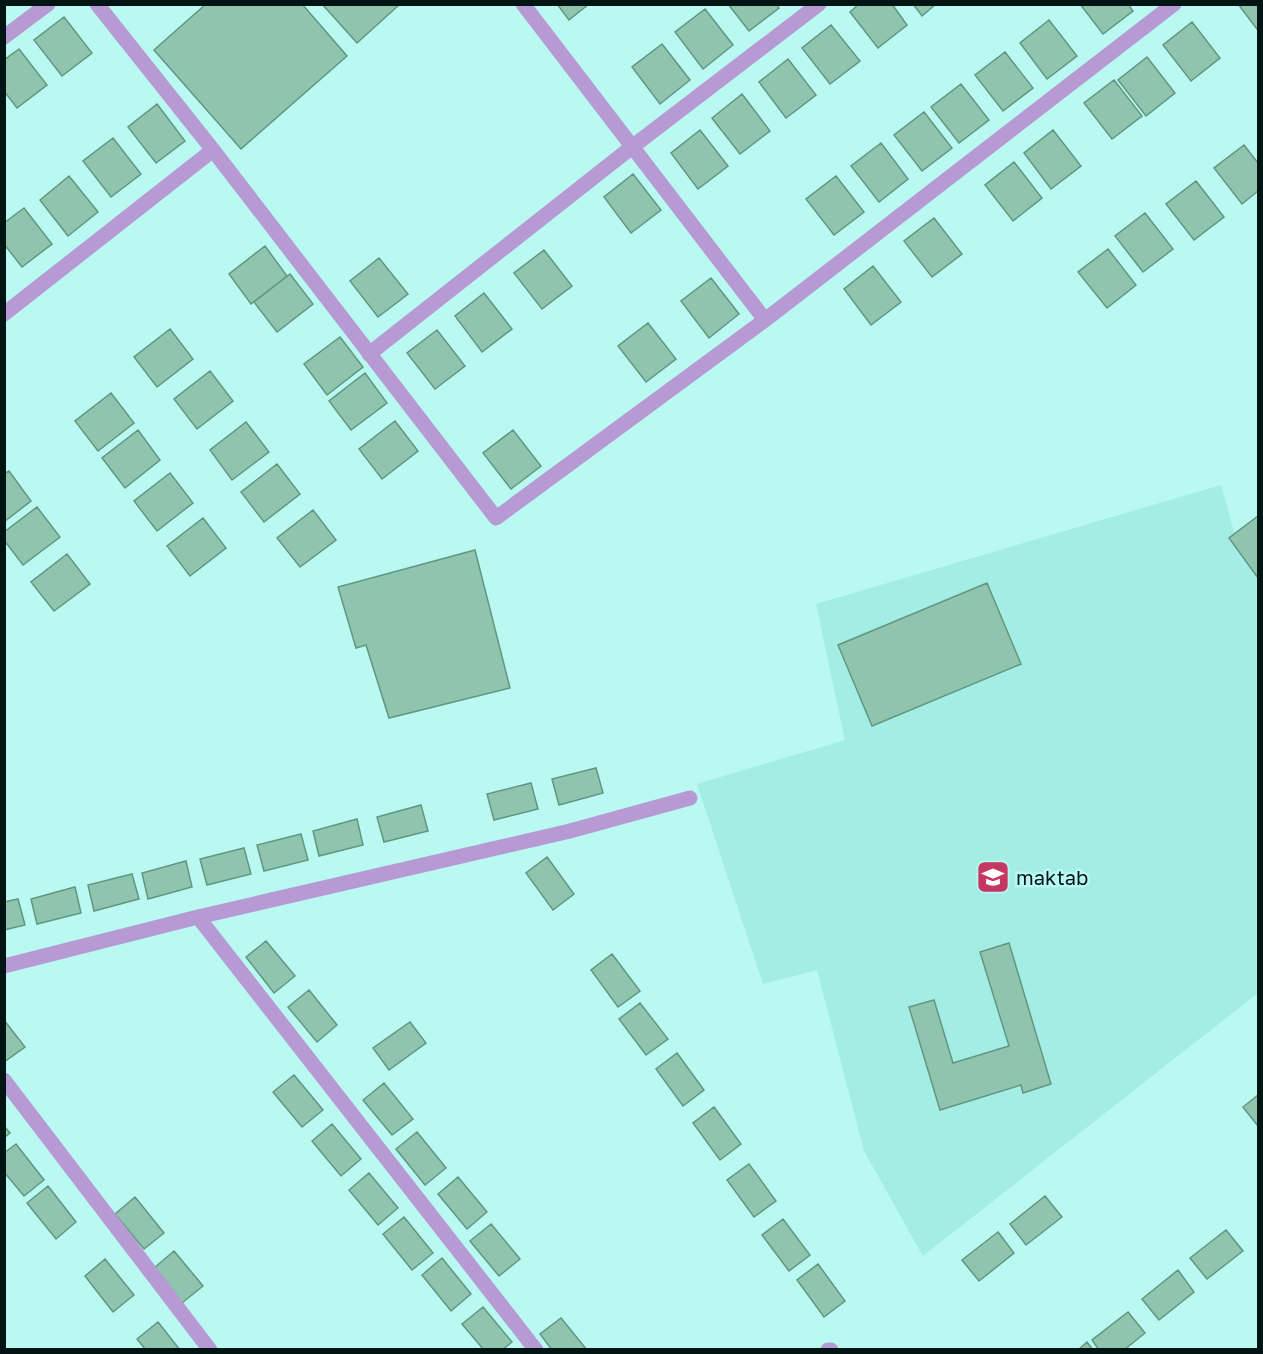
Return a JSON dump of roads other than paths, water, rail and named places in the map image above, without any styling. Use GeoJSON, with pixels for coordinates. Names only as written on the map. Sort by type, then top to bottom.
{"type":"FeatureCollection","features":[{"type":"Feature","properties":{"kind":"street"},"geometry":{"type":"LineString","coordinates":[[4,37],[48,4]]}},
{"type":"Feature","properties":{"kind":"street"},"geometry":{"type":"LineString","coordinates":[[97,4],[213,150],[496,518],[765,320],[1174,4]]}},
{"type":"Feature","properties":{"kind":"street"},"geometry":{"type":"LineString","coordinates":[[523,4],[765,320]]}},
{"type":"Feature","properties":{"kind":"street"},"geometry":{"type":"LineString","coordinates":[[369,354],[632,147],[819,4]]}},
{"type":"Feature","properties":{"kind":"street"},"geometry":{"type":"LineString","coordinates":[[4,314],[213,150]]}},
{"type":"Feature","properties":{"kind":"street"},"geometry":{"type":"LineString","coordinates":[[4,966],[198,917],[570,831],[690,798]]}},
{"type":"Feature","properties":{"kind":"street"},"geometry":{"type":"LineString","coordinates":[[198,917],[536,1350]]}},
{"type":"Feature","properties":{"kind":"street"},"geometry":{"type":"LineString","coordinates":[[4,1080],[210,1350]]}},
{"type":"Feature","properties":{"kind":"place","name":"maktab"},"geometry":{"type":"Point","coordinates":[993,877]}}]}
